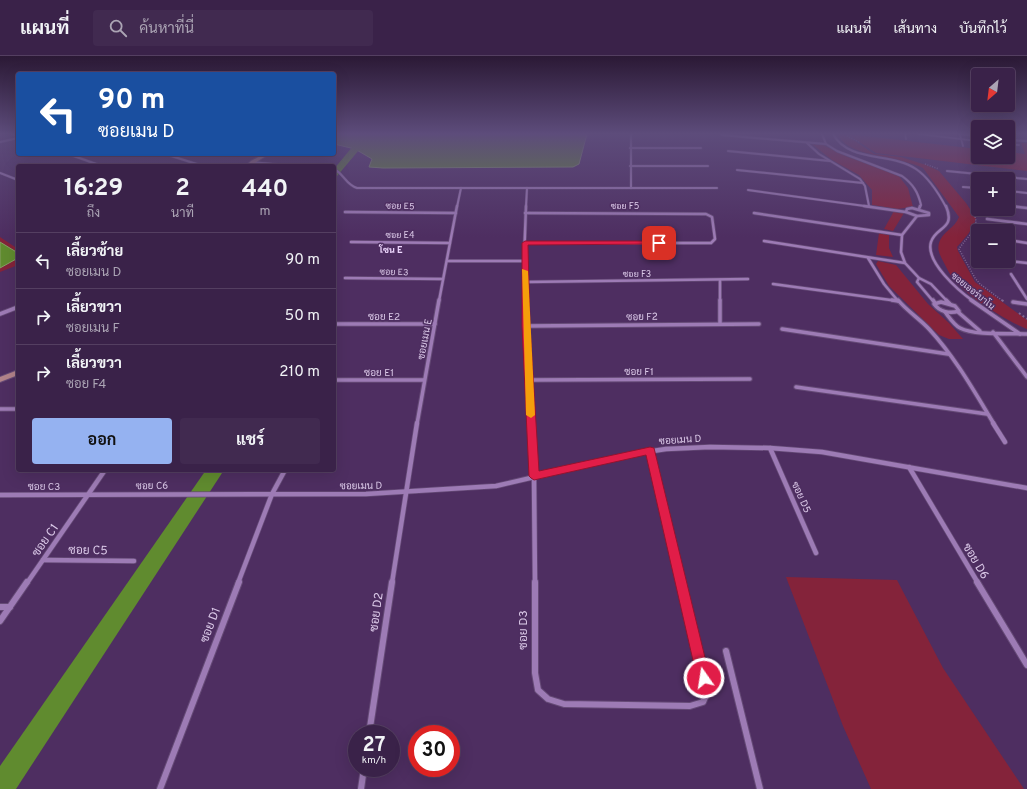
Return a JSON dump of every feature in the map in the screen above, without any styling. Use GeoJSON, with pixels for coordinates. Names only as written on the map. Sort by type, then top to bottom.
{"type":"FeatureCollection","features":[{"type":"Feature","properties":{"kind":"street"},"geometry":{"type":"LineString","coordinates":[[630,168],[631,188]]}},
{"type":"Feature","properties":{"kind":"street"},"geometry":{"type":"LineString","coordinates":[[843,168],[852,173],[865,186],[869,206]]}},
{"type":"Feature","properties":{"kind":"street"},"geometry":{"type":"LineString","coordinates":[[885,168],[902,176],[911,183],[918,193],[921,205],[919,209]]}},
{"type":"Feature","properties":{"kind":"street","name":"ซอยเออร์บาโน"},"geometry":{"type":"LineString","coordinates":[[917,168],[935,190],[950,217],[948,223],[932,238],[930,247],[933,258],[943,275],[972,300],[1020,334]]}},
{"type":"Feature","properties":{"kind":"street"},"geometry":{"type":"LineString","coordinates":[[336,170],[340,171],[344,176],[345,182],[351,187],[358,188],[717,188]]}},
{"type":"Feature","properties":{"kind":"street"},"geometry":{"type":"LineString","coordinates":[[737,170],[863,184]]}},
{"type":"Feature","properties":{"kind":"street"},"geometry":{"type":"LineString","coordinates":[[947,171],[1027,179]]}},
{"type":"Feature","properties":{"kind":"street"},"geometry":{"type":"LineString","coordinates":[[0,172],[16,179]]}},
{"type":"Feature","properties":{"kind":"street"},"geometry":{"type":"LineString","coordinates":[[964,187],[971,188]]}},
{"type":"Feature","properties":{"kind":"street","name":"ซอยเมน E"},"geometry":{"type":"LineString","coordinates":[[405,493],[434,324],[461,188]]}},
{"type":"Feature","properties":{"kind":"street","name":"ซอย D3"},"geometry":{"type":"LineString","coordinates":[[527,188],[524,261],[534,476],[534,673],[538,690],[548,699],[564,704],[690,706],[704,702],[707,693],[650,451]]}},
{"type":"Feature","properties":{"kind":"street"},"geometry":{"type":"LineString","coordinates":[[748,190],[869,206],[906,212],[917,216],[929,215],[929,213],[919,209],[909,209],[906,212]]}},
{"type":"Feature","properties":{"kind":"street"},"geometry":{"type":"LineString","coordinates":[[1015,192],[1027,193]]}},
{"type":"Feature","properties":{"kind":"street"},"geometry":{"type":"LineString","coordinates":[[1015,207],[1027,208]]}},
{"type":"Feature","properties":{"kind":"street","name":"ซอย E5"},"geometry":{"type":"LineString","coordinates":[[345,212],[456,213]]}},
{"type":"Feature","properties":{"kind":"street","name":"ซอย F5"},"geometry":{"type":"LineString","coordinates":[[525,213],[706,214],[712,217],[715,239],[711,242],[704,243],[525,243]]}},
{"type":"Feature","properties":{"kind":"street"},"geometry":{"type":"LineString","coordinates":[[754,213],[902,235]]}},
{"type":"Feature","properties":{"kind":"street"},"geometry":{"type":"LineString","coordinates":[[917,216],[902,235],[901,252],[905,263],[919,278],[931,284],[950,304]]}},
{"type":"Feature","properties":{"kind":"street"},"geometry":{"type":"LineString","coordinates":[[987,220],[1027,224]]}},
{"type":"Feature","properties":{"kind":"street"},"geometry":{"type":"LineString","coordinates":[[764,241],[905,263]]}},
{"type":"Feature","properties":{"kind":"street"},"geometry":{"type":"LineString","coordinates":[[1015,241],[1027,242]]}},
{"type":"Feature","properties":{"kind":"street","name":"ซอย E4"},"geometry":{"type":"LineString","coordinates":[[350,242],[450,243]]}},
{"type":"Feature","properties":{"kind":"street"},"geometry":{"type":"LineString","coordinates":[[868,258],[877,275],[899,301],[928,328],[956,364],[1005,442]]}},
{"type":"Feature","properties":{"kind":"street"},"geometry":{"type":"LineString","coordinates":[[447,261],[524,261]]}},
{"type":"Feature","properties":{"kind":"street"},"geometry":{"type":"LineString","coordinates":[[1015,262],[1027,263]]}},
{"type":"Feature","properties":{"kind":"street"},"geometry":{"type":"LineString","coordinates":[[1011,274],[1027,299]]}},
{"type":"Feature","properties":{"kind":"street","name":"ซอย E3"},"geometry":{"type":"LineString","coordinates":[[345,278],[443,279]]}},
{"type":"Feature","properties":{"kind":"street"},"geometry":{"type":"LineString","coordinates":[[919,278],[917,282],[935,303],[934,306],[936,308],[945,312],[958,312]]}},
{"type":"Feature","properties":{"kind":"street","name":"ซอย F3"},"geometry":{"type":"LineString","coordinates":[[525,282],[748,279]]}},
{"type":"Feature","properties":{"kind":"street"},"geometry":{"type":"LineString","coordinates":[[720,280],[720,324]]}},
{"type":"Feature","properties":{"kind":"street"},"geometry":{"type":"LineString","coordinates":[[773,284],[899,301]]}},
{"type":"Feature","properties":{"kind":"street"},"geometry":{"type":"LineString","coordinates":[[935,303],[941,302],[958,308],[958,312],[980,331]]}},
{"type":"Feature","properties":{"kind":"street"},"geometry":{"type":"LineString","coordinates":[[1013,302],[1027,304]]}},
{"type":"Feature","properties":{"kind":"street"},"geometry":{"type":"LineString","coordinates":[[0,314],[16,308]]}},
{"type":"Feature","properties":{"kind":"street"},"geometry":{"type":"LineString","coordinates":[[945,312],[955,324],[961,328],[980,331],[1027,334]]}},
{"type":"Feature","properties":{"kind":"street","name":"ซอย E2"},"geometry":{"type":"LineString","coordinates":[[336,324],[434,324]]}},
{"type":"Feature","properties":{"kind":"street","name":"ซอย F2"},"geometry":{"type":"LineString","coordinates":[[526,326],[759,324]]}},
{"type":"Feature","properties":{"kind":"street"},"geometry":{"type":"LineString","coordinates":[[782,329],[948,354]]}},
{"type":"Feature","properties":{"kind":"street"},"geometry":{"type":"LineString","coordinates":[[993,332],[1027,377]]}},
{"type":"Feature","properties":{"kind":"street"},"geometry":{"type":"LineString","coordinates":[[0,380],[16,373]]}},
{"type":"Feature","properties":{"kind":"street","name":"ซอย F1"},"geometry":{"type":"LineString","coordinates":[[529,380],[750,379]]}},
{"type":"Feature","properties":{"kind":"street","name":"ซอย E1"},"geometry":{"type":"LineString","coordinates":[[336,380],[424,380]]}},
{"type":"Feature","properties":{"kind":"street"},"geometry":{"type":"LineString","coordinates":[[796,387],[987,414]]}},
{"type":"Feature","properties":{"kind":"street"},"geometry":{"type":"LineString","coordinates":[[0,409],[16,409]]}},
{"type":"Feature","properties":{"kind":"street","name":"ซอยเมน D"},"geometry":{"type":"LineString","coordinates":[[216,493],[405,493],[496,486],[534,476],[650,451],[710,447],[770,448],[822,452],[1027,488]]}},
{"type":"Feature","properties":{"kind":"street","name":"ซอย D5"},"geometry":{"type":"LineString","coordinates":[[770,448],[816,554]]}},
{"type":"Feature","properties":{"kind":"street","name":"ซอย D6"},"geometry":{"type":"LineString","coordinates":[[909,467],[1027,665]]}},
{"type":"Feature","properties":{"kind":"street","name":"ซอย C1"},"geometry":{"type":"LineString","coordinates":[[0,621],[104,472]]}},
{"type":"Feature","properties":{"kind":"street","name":"ซอย D1"},"geometry":{"type":"LineString","coordinates":[[160,789],[272,494],[283,472]]}},
{"type":"Feature","properties":{"kind":"street","name":"ซอย C6"},"geometry":{"type":"LineString","coordinates":[[88,495],[216,493]]}},
{"type":"Feature","properties":{"kind":"street","name":"ซอย D2"},"geometry":{"type":"LineString","coordinates":[[370,725],[405,493]]}},
{"type":"Feature","properties":{"kind":"street","name":"ซอย C3"},"geometry":{"type":"LineString","coordinates":[[0,495],[88,495]]}},
{"type":"Feature","properties":{"kind":"street","name":"ซอย C5"},"geometry":{"type":"LineString","coordinates":[[43,560],[134,561]]}},
{"type":"Feature","properties":{"kind":"street"},"geometry":{"type":"LineString","coordinates":[[0,607],[10,607]]}},
{"type":"Feature","properties":{"kind":"street"},"geometry":{"type":"LineString","coordinates":[[726,650],[760,789]]}},
{"type":"Feature","properties":{"kind":"street"},"geometry":{"type":"LineString","coordinates":[[361,789],[363,777]]}},
{"type":"Feature","properties":{"kind":"shaded area"},"geometry":{"type":"Polygon","coordinates":[[[847,168],[882,168],[898,175],[908,188],[913,207],[897,209],[872,205],[872,190],[859,175],[847,168]]]}},
{"type":"Feature","properties":{"kind":"shaded area"},"geometry":{"type":"Polygon","coordinates":[[[923,168],[933,168],[939,171],[966,203],[971,210],[971,216],[975,216],[976,218],[974,224],[971,224],[971,230],[957,247],[975,282],[1027,320],[1027,329],[986,307],[966,292],[951,275],[940,255],[938,246],[943,236],[959,217],[923,168]]]}},
{"type":"Feature","properties":{"kind":"shaded area"},"geometry":{"type":"Polygon","coordinates":[[[1004,168],[1027,168],[1027,171],[1004,168]]]}},
{"type":"Feature","properties":{"kind":"shaded area"},"geometry":{"type":"Polygon","coordinates":[[[894,211],[904,213],[893,231],[884,229],[894,211]]]}},
{"type":"Feature","properties":{"kind":"shaded area"},"geometry":{"type":"Polygon","coordinates":[[[879,233],[889,235],[889,248],[893,257],[876,255],[879,233]]]}},
{"type":"Feature","properties":{"kind":"shaded area"},"geometry":{"type":"Polygon","coordinates":[[[0,237],[16,248],[16,266],[0,272],[0,237]]]}},
{"type":"Feature","properties":{"kind":"shaded area"},"geometry":{"type":"Polygon","coordinates":[[[0,242],[16,252],[16,259],[0,268],[0,242]]]}},
{"type":"Feature","properties":{"kind":"shaded area"},"geometry":{"type":"Polygon","coordinates":[[[878,261],[896,265],[928,304],[949,323],[963,339],[949,339],[939,335],[889,286],[876,264],[878,261]]]}},
{"type":"Feature","properties":{"kind":"shaded area"},"geometry":{"type":"Polygon","coordinates":[[[786,577],[897,580],[943,668],[1024,789],[871,789],[843,726],[786,577]]]}},
{"type":"Feature","properties":{"kind":"waterway"},"geometry":{"type":"LineString","coordinates":[[336,172],[339,168]]}},
{"type":"Feature","properties":{"kind":"waterway"},"geometry":{"type":"LineString","coordinates":[[0,789],[214,472]]}},
{"type":"Feature","properties":{"kind":"slow traffic"},"geometry":{"type":"LineString","coordinates":[[524,271],[531,415]]}},
{"type":"Feature","properties":{"kind":"district","name":"โซน E"},"geometry":{"type":"Point","coordinates":[391,250]}},
{"type":"Feature","properties":{"kind":"route"},"geometry":{"type":"LineString","coordinates":[[659,243],[525,243],[524,261],[526,326],[534,476],[650,451],[704,678]]}}]}
